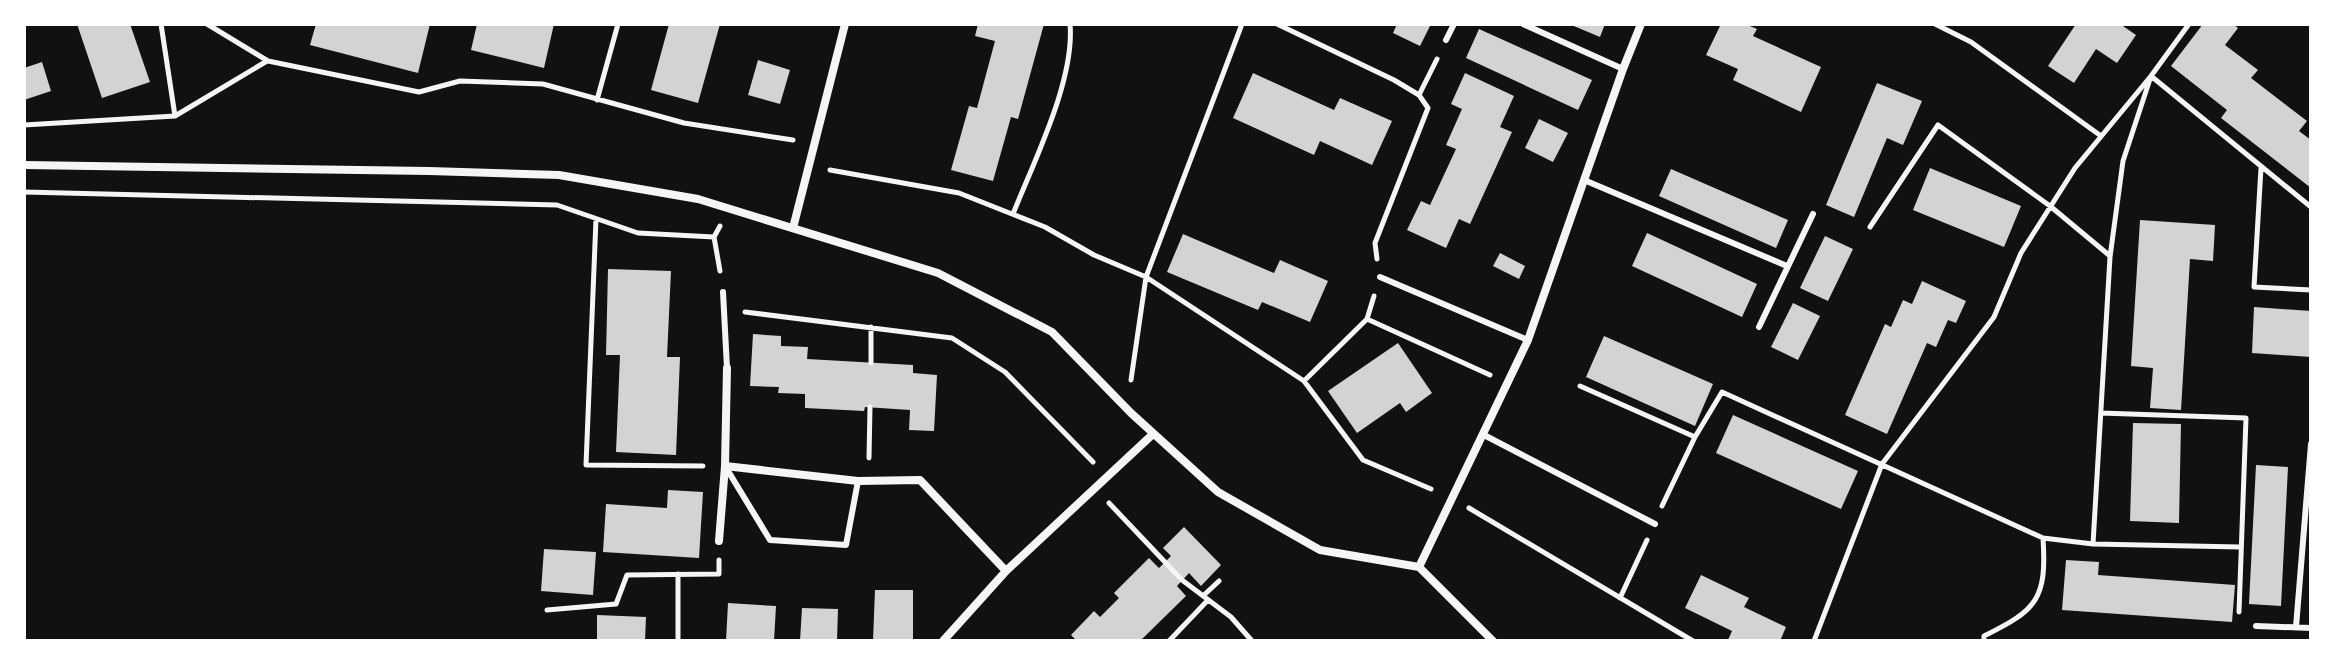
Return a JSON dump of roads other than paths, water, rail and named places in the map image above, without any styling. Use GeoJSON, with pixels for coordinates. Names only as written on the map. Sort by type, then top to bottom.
{"type":"FeatureCollection","features":[{"type":"Feature","properties":{"kind":"street"},"geometry":{"type":"LineString","coordinates":[[793,228],[845,24]]}},
{"type":"Feature","properties":{"kind":"street"},"geometry":{"type":"LineString","coordinates":[[1419,567],[1528,340],[1641,24]]}},
{"type":"Feature","properties":{"kind":"street"},"geometry":{"type":"LineString","coordinates":[[24,165],[559,175],[698,199],[938,273],[1052,332],[1131,413],[1218,492],[1320,550],[1419,567],[1493,641]]}},
{"type":"Feature","properties":{"kind":"street"},"geometry":{"type":"LineString","coordinates":[[719,541],[725,466],[727,368]]}},
{"type":"Feature","properties":{"kind":"street"},"geometry":{"type":"LineString","coordinates":[[943,641],[1006,571],[1153,434]]}},
{"type":"Feature","properties":{"kind":"street"},"geometry":{"type":"LineString","coordinates":[[725,466],[858,481],[920,480],[1006,571]]}},
{"type":"Feature","properties":{"kind":"lane"},"geometry":{"type":"LineString","coordinates":[[1446,40],[1454,24]]}},
{"type":"Feature","properties":{"kind":"lane"},"geometry":{"type":"LineString","coordinates":[[1523,24],[1623,69]]}},
{"type":"Feature","properties":{"kind":"lane"},"geometry":{"type":"LineString","coordinates":[[1584,180],[1787,266]]}},
{"type":"Feature","properties":{"kind":"lane"},"geometry":{"type":"LineString","coordinates":[[1759,327],[1813,214]]}},
{"type":"Feature","properties":{"kind":"lane"},"geometry":{"type":"LineString","coordinates":[[1380,277],[1528,340]]}},
{"type":"Feature","properties":{"kind":"lane"},"geometry":{"type":"LineString","coordinates":[[723,292],[727,368]]}},
{"type":"Feature","properties":{"kind":"lane"},"geometry":{"type":"LineString","coordinates":[[1484,435],[1655,524]]}},
{"type":"Feature","properties":{"kind":"lane"},"geometry":{"type":"LineString","coordinates":[[2296,627],[2311,444]]}},
{"type":"Feature","properties":{"kind":"lane"},"geometry":{"type":"LineString","coordinates":[[725,466],[770,540],[846,545],[858,481]]}},
{"type":"Feature","properties":{"kind":"lane"},"geometry":{"type":"LineString","coordinates":[[2256,626],[2311,628]]}}]}
